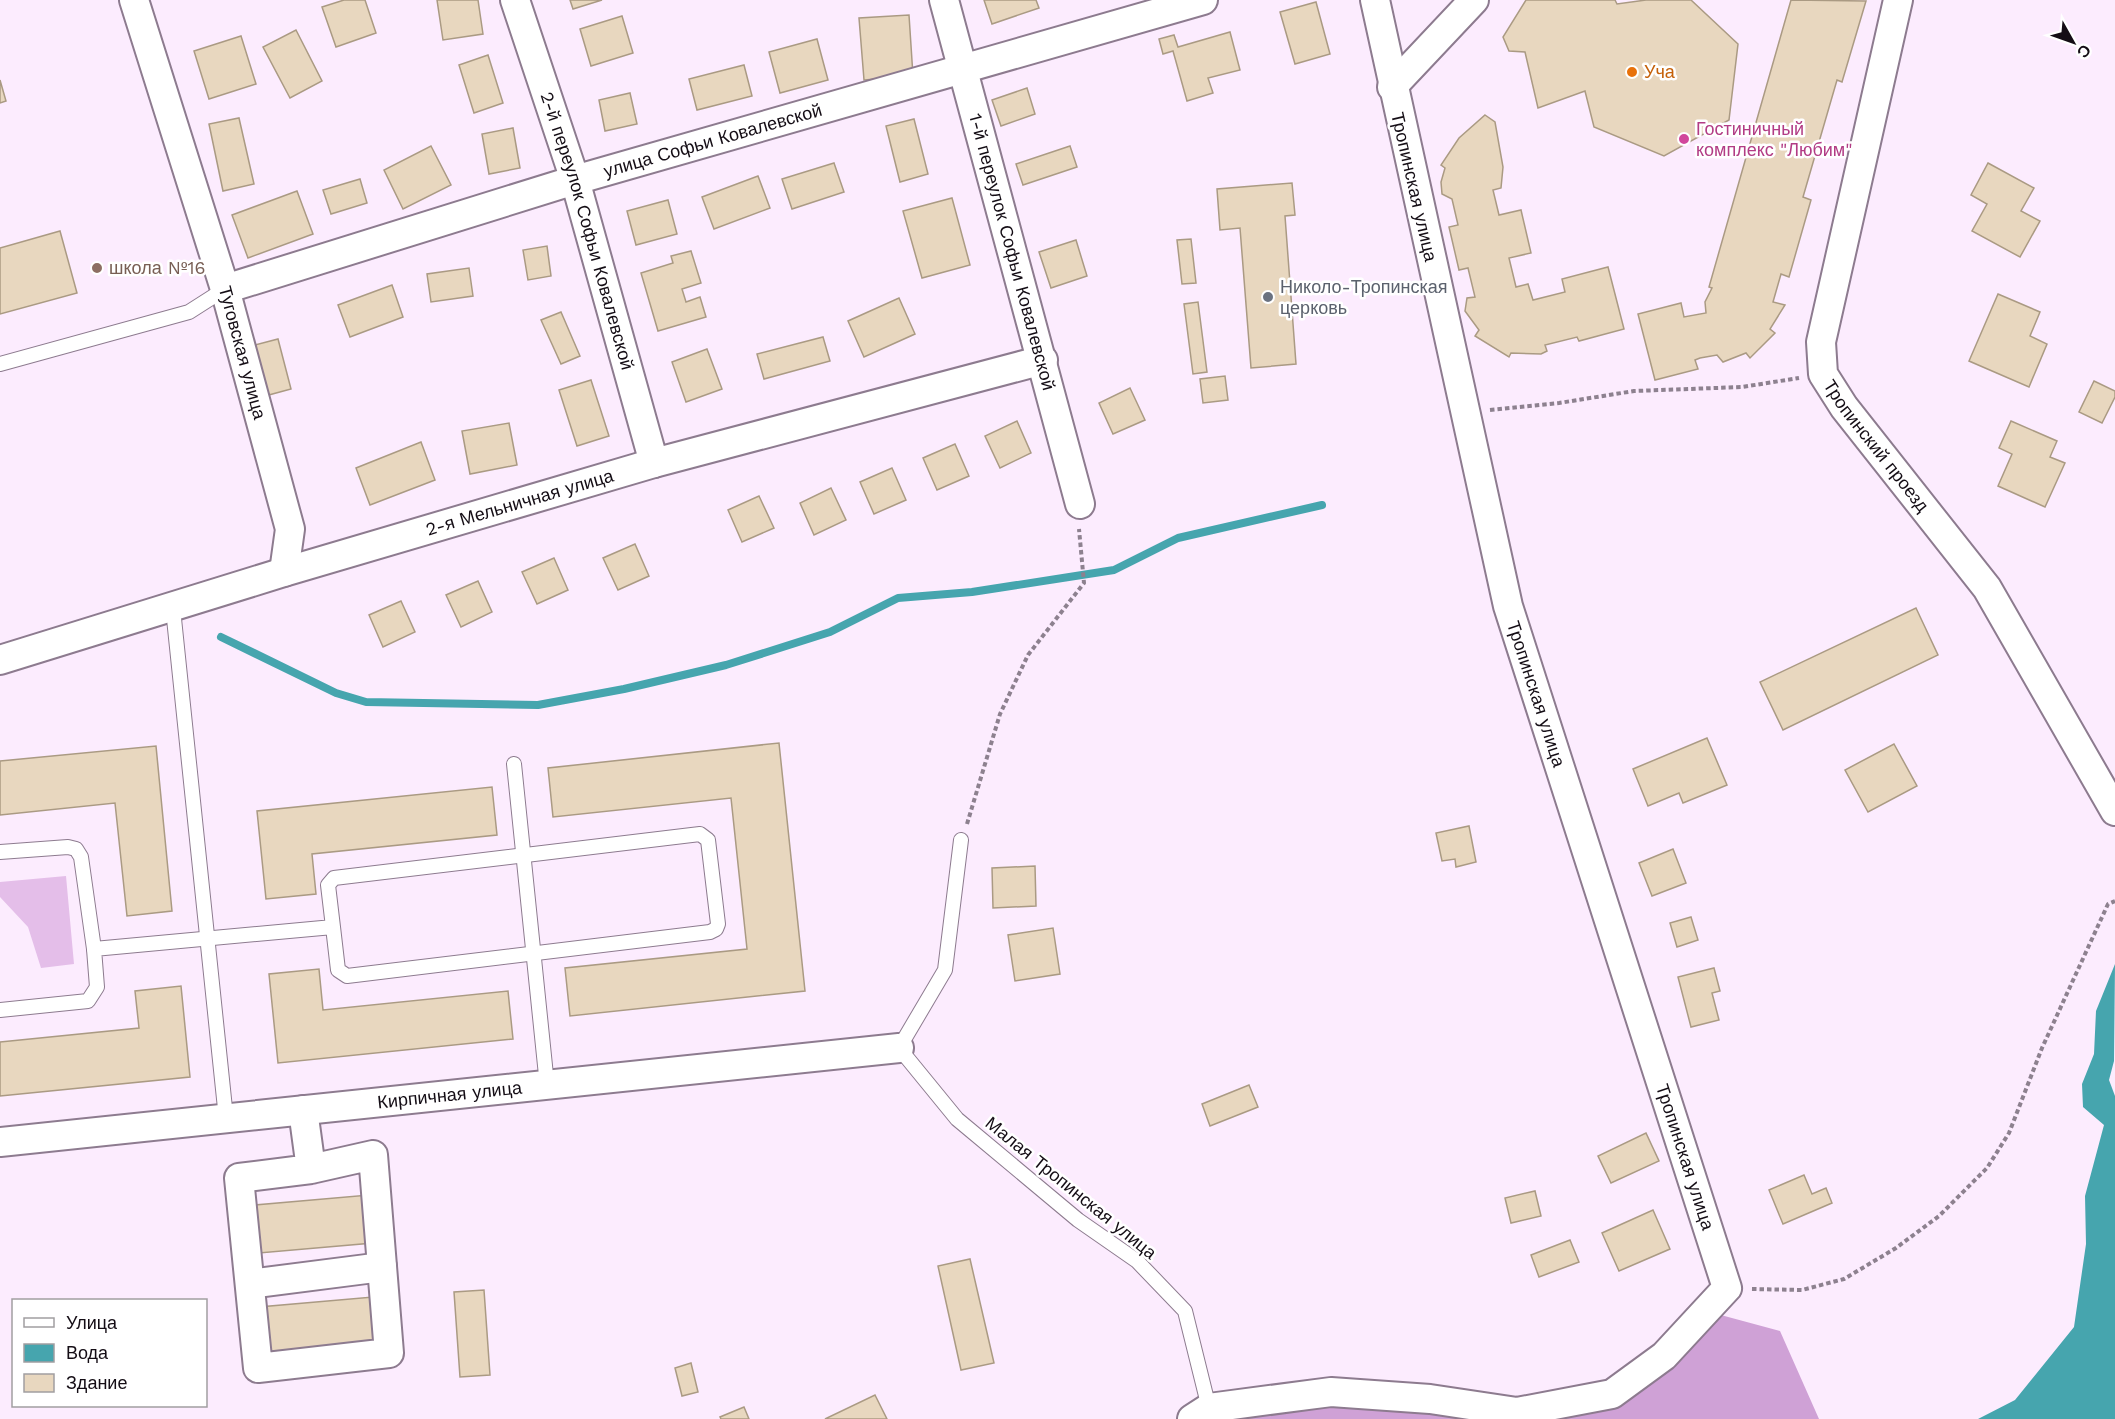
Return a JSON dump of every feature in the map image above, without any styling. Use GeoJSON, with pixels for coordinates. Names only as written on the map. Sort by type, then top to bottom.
{"type":"FeatureCollection","features":[{"type":"Feature","properties":{"kind":"street","name":"Туговская улица"},"geometry":{"type":"LineString","coordinates":[[134,0],[225,290],[290,529],[284,572]]}},
{"type":"Feature","properties":{"kind":"street","name":"2-й переулок Софьи Ковалевской"},"geometry":{"type":"LineString","coordinates":[[515,0],[575,180],[654,464]]}},
{"type":"Feature","properties":{"kind":"street","name":"1-й переулок Софьи Ковалевской"},"geometry":{"type":"LineString","coordinates":[[944,0],[1080,504]]}},
{"type":"Feature","properties":{"kind":"street","name":"улица Софьи Ковалевской"},"geometry":{"type":"LineString","coordinates":[[225,290],[575,180],[1203,0]]}},
{"type":"Feature","properties":{"kind":"street","name":"Тропинская улица"},"geometry":{"type":"LineString","coordinates":[[1375,0],[1392,87],[1508,606],[1727,1288]]}},
{"type":"Feature","properties":{"kind":"street"},"geometry":{"type":"LineString","coordinates":[[1392,87],[1474,0]]}},
{"type":"Feature","properties":{"kind":"street","name":"Тропинский проезд"},"geometry":{"type":"LineString","coordinates":[[1898,0],[1821,342],[1823,374],[1844,407],[1987,588],[2115,811]]}},
{"type":"Feature","properties":{"kind":"street","name":"2-я Мельничная улица"},"geometry":{"type":"LineString","coordinates":[[0,660],[172,609],[284,572],[654,464],[1043,360]]}},
{"type":"Feature","properties":{"kind":"street","name":"Кирпичная улица"},"geometry":{"type":"LineString","coordinates":[[0,1142],[899,1048]]}},
{"type":"Feature","properties":{"kind":"street"},"geometry":{"type":"LineString","coordinates":[[303,1110],[311,1169]]}},
{"type":"Feature","properties":{"kind":"street"},"geometry":{"type":"LineString","coordinates":[[373,1155],[382,1267],[388,1353],[258,1368],[239,1179],[311,1169],[373,1155]]}},
{"type":"Feature","properties":{"kind":"street"},"geometry":{"type":"LineString","coordinates":[[250,1284],[382,1267]]}},
{"type":"Feature","properties":{"kind":"street"},"geometry":{"type":"LineString","coordinates":[[1200,1413],[1330,1392],[1430,1399],[1517,1412],[1612,1394],[1664,1356],[1727,1288]]}},
{"type":"Feature","properties":{"kind":"lane"},"geometry":{"type":"LineString","coordinates":[[0,364],[189,312],[225,290]]}},
{"type":"Feature","properties":{"kind":"lane"},"geometry":{"type":"LineString","coordinates":[[172,609],[226,1118]]}},
{"type":"Feature","properties":{"kind":"lane"},"geometry":{"type":"LineString","coordinates":[[514,764],[547,1085]]}},
{"type":"Feature","properties":{"kind":"lane"},"geometry":{"type":"LineString","coordinates":[[700,834],[708,840],[718,924],[716,929],[710,932],[347,976],[338,970],[328,885],[334,878],[524,855],[700,834]]}},
{"type":"Feature","properties":{"kind":"lane"},"geometry":{"type":"LineString","coordinates":[[899,1048],[945,970],[961,840]]}},
{"type":"Feature","properties":{"kind":"lane"},"geometry":{"type":"LineString","coordinates":[[0,852],[68,847],[76,849],[81,857],[97,987],[88,1000],[0,1010]]}},
{"type":"Feature","properties":{"kind":"lane"},"geometry":{"type":"LineString","coordinates":[[94,949],[333,927]]}},
{"type":"Feature","properties":{"kind":"lane","name":"Малая Тропинская улица"},"geometry":{"type":"LineString","coordinates":[[899,1048],[957,1119],[1078,1220],[1137,1261],[1185,1311],[1200,1413]]}},
{"type":"Feature","properties":{"kind":"path"},"geometry":{"type":"LineString","coordinates":[[1488,410],[1558,403],[1634,391],[1742,387],[1823,374]]}},
{"type":"Feature","properties":{"kind":"path"},"geometry":{"type":"LineString","coordinates":[[961,840],[1000,714],[1028,655],[1084,584],[1081,558]]}},
{"type":"Feature","properties":{"kind":"path"},"geometry":{"type":"LineString","coordinates":[[1727,1288],[1802,1290],[1844,1279],[1896,1248],[1939,1216],[1987,1168],[2009,1133],[2042,1048],[2098,924],[2108,904],[2115,901]]}},
{"type":"Feature","properties":{"kind":"shaded area"},"geometry":{"type":"Polygon","coordinates":[[[66,876],[74,964],[41,968],[28,927],[0,897],[0,882],[66,876]]]}},
{"type":"Feature","properties":{"kind":"shaded area"},"geometry":{"type":"Polygon","coordinates":[[[1706,1311],[1780,1331],[1819,1419],[1192,1419],[1285,1397],[1517,1412],[1612,1394],[1706,1311]]]}},
{"type":"Feature","properties":{"kind":"water"},"geometry":{"type":"Polygon","coordinates":[[[2115,964],[2114,1061],[2109,1080],[2115,1096],[2115,1419],[1978,1419],[2015,1400],[2074,1327],[2086,1244],[2085,1196],[2104,1125],[2083,1107],[2082,1084],[2094,1054],[2096,1011],[2115,964]]]}},
{"type":"Feature","properties":{"kind":"building"},"geometry":{"type":"Polygon","coordinates":[[[344,0],[365,0],[376,33],[336,47],[322,7],[344,0]]]}},
{"type":"Feature","properties":{"kind":"building"},"geometry":{"type":"Polygon","coordinates":[[[437,0],[478,0],[483,34],[443,40],[437,0]]]}},
{"type":"Feature","properties":{"kind":"building"},"geometry":{"type":"Polygon","coordinates":[[[570,0],[602,0],[573,9],[570,0]]]}},
{"type":"Feature","properties":{"kind":"building"},"geometry":{"type":"Polygon","coordinates":[[[984,0],[1036,0],[1039,8],[992,24],[984,0]]]}},
{"type":"Feature","properties":{"kind":"building","name":"Уча"},"geometry":{"type":"Polygon","coordinates":[[[1526,0],[1615,0],[1617,4],[1646,0],[1691,0],[1738,44],[1729,120],[1664,156],[1594,127],[1585,91],[1538,108],[1525,52],[1509,51],[1503,37],[1526,0]]]}},
{"type":"Feature","properties":{"kind":"building"},"geometry":{"type":"Polygon","coordinates":[[[1791,0],[1866,1],[1842,82],[1837,80],[1803,197],[1811,200],[1789,277],[1781,274],[1773,302],[1785,305],[1770,329],[1775,333],[1750,358],[1746,353],[1723,362],[1717,355],[1700,358],[1695,360],[1698,369],[1655,380],[1638,314],[1681,303],[1684,317],[1706,313],[1705,302],[1712,288],[1709,287],[1791,0]]]}},
{"type":"Feature","properties":{"kind":"building"},"geometry":{"type":"Polygon","coordinates":[[[1316,2],[1330,54],[1295,64],[1280,12],[1316,2]]]}},
{"type":"Feature","properties":{"kind":"building"},"geometry":{"type":"Polygon","coordinates":[[[909,15],[913,76],[864,80],[859,18],[909,15]]]}},
{"type":"Feature","properties":{"kind":"building"},"geometry":{"type":"Polygon","coordinates":[[[622,16],[633,53],[591,66],[580,29],[622,16]]]}},
{"type":"Feature","properties":{"kind":"building"},"geometry":{"type":"Polygon","coordinates":[[[296,30],[322,81],[290,98],[263,47],[296,30]]]}},
{"type":"Feature","properties":{"kind":"building"},"geometry":{"type":"Polygon","coordinates":[[[1230,32],[1240,70],[1208,78],[1213,93],[1187,101],[1173,51],[1163,54],[1159,39],[1174,35],[1178,47],[1230,32]]]}},
{"type":"Feature","properties":{"kind":"building"},"geometry":{"type":"Polygon","coordinates":[[[241,36],[256,84],[209,99],[194,51],[241,36]]]}},
{"type":"Feature","properties":{"kind":"building"},"geometry":{"type":"Polygon","coordinates":[[[817,39],[828,80],[780,93],[769,52],[817,39]]]}},
{"type":"Feature","properties":{"kind":"building"},"geometry":{"type":"Polygon","coordinates":[[[488,55],[503,103],[474,113],[459,65],[488,55]]]}},
{"type":"Feature","properties":{"kind":"building"},"geometry":{"type":"Polygon","coordinates":[[[744,65],[752,96],[697,110],[689,79],[744,65]]]}},
{"type":"Feature","properties":{"kind":"building"},"geometry":{"type":"Polygon","coordinates":[[[0,80],[6,101],[0,103],[0,80]]]}},
{"type":"Feature","properties":{"kind":"building"},"geometry":{"type":"Polygon","coordinates":[[[1027,88],[1035,114],[1001,126],[992,100],[1027,88]]]}},
{"type":"Feature","properties":{"kind":"building"},"geometry":{"type":"Polygon","coordinates":[[[630,93],[637,124],[605,131],[599,100],[630,93]]]}},
{"type":"Feature","properties":{"kind":"building"},"geometry":{"type":"Polygon","coordinates":[[[1485,115],[1495,122],[1503,167],[1501,188],[1493,190],[1499,215],[1521,210],[1531,253],[1509,258],[1516,287],[1528,284],[1533,300],[1565,292],[1562,279],[1608,267],[1624,329],[1579,341],[1577,337],[1545,345],[1547,351],[1541,354],[1511,353],[1509,357],[1475,336],[1479,330],[1465,311],[1467,298],[1475,297],[1468,268],[1459,270],[1449,227],[1458,225],[1452,199],[1442,194],[1441,182],[1445,168],[1441,165],[1459,138],[1485,115]]]}},
{"type":"Feature","properties":{"kind":"building"},"geometry":{"type":"Polygon","coordinates":[[[239,118],[254,184],[223,191],[209,124],[239,118]]]}},
{"type":"Feature","properties":{"kind":"building"},"geometry":{"type":"Polygon","coordinates":[[[914,119],[928,174],[900,182],[886,126],[914,119]]]}},
{"type":"Feature","properties":{"kind":"building"},"geometry":{"type":"Polygon","coordinates":[[[513,128],[520,168],[489,174],[482,134],[513,128]]]}},
{"type":"Feature","properties":{"kind":"building"},"geometry":{"type":"Polygon","coordinates":[[[431,146],[451,185],[403,209],[384,170],[431,146]]]}},
{"type":"Feature","properties":{"kind":"building"},"geometry":{"type":"Polygon","coordinates":[[[1070,146],[1077,167],[1023,185],[1016,164],[1070,146]]]}},
{"type":"Feature","properties":{"kind":"building"},"geometry":{"type":"Polygon","coordinates":[[[834,163],[844,192],[792,209],[782,179],[834,163]]]}},
{"type":"Feature","properties":{"kind":"building"},"geometry":{"type":"Polygon","coordinates":[[[1988,163],[2034,188],[2021,211],[2040,221],[2020,257],[1972,231],[1987,204],[1971,195],[1988,163]]]}},
{"type":"Feature","properties":{"kind":"building"},"geometry":{"type":"Polygon","coordinates":[[[758,176],[770,208],[714,229],[702,197],[758,176]]]}},
{"type":"Feature","properties":{"kind":"building"},"geometry":{"type":"Polygon","coordinates":[[[360,179],[367,203],[331,214],[323,190],[360,179]]]}},
{"type":"Feature","properties":{"kind":"building","name":"Николо-Тропинская церковь"},"geometry":{"type":"Polygon","coordinates":[[[1292,183],[1295,215],[1285,216],[1296,364],[1251,368],[1240,228],[1220,230],[1217,189],[1292,183]]]}},
{"type":"Feature","properties":{"kind":"building"},"geometry":{"type":"Polygon","coordinates":[[[297,191],[313,234],[248,258],[232,215],[297,191]]]}},
{"type":"Feature","properties":{"kind":"building"},"geometry":{"type":"Polygon","coordinates":[[[952,198],[970,265],[922,278],[903,211],[952,198]]]}},
{"type":"Feature","properties":{"kind":"building"},"geometry":{"type":"Polygon","coordinates":[[[668,200],[677,234],[636,245],[627,211],[668,200]]]}},
{"type":"Feature","properties":{"kind":"building"},"geometry":{"type":"Polygon","coordinates":[[[60,231],[77,293],[0,314],[0,248],[60,231]]]}},
{"type":"Feature","properties":{"kind":"building"},"geometry":{"type":"Polygon","coordinates":[[[1191,239],[1196,283],[1182,284],[1177,240],[1191,239]]]}},
{"type":"Feature","properties":{"kind":"building"},"geometry":{"type":"Polygon","coordinates":[[[1076,240],[1087,276],[1051,288],[1039,252],[1076,240]]]}},
{"type":"Feature","properties":{"kind":"building"},"geometry":{"type":"Polygon","coordinates":[[[547,246],[551,276],[528,280],[523,250],[547,246]]]}},
{"type":"Feature","properties":{"kind":"building"},"geometry":{"type":"Polygon","coordinates":[[[691,251],[701,283],[682,289],[686,302],[700,297],[706,317],[658,331],[641,273],[673,263],[671,256],[691,251]]]}},
{"type":"Feature","properties":{"kind":"building"},"geometry":{"type":"Polygon","coordinates":[[[469,268],[473,296],[431,302],[427,274],[469,268]]]}},
{"type":"Feature","properties":{"kind":"building"},"geometry":{"type":"Polygon","coordinates":[[[392,285],[403,317],[350,337],[338,305],[392,285]]]}},
{"type":"Feature","properties":{"kind":"building"},"geometry":{"type":"Polygon","coordinates":[[[1998,294],[2040,312],[2030,336],[2047,344],[2029,387],[1969,361],[1998,294]]]}},
{"type":"Feature","properties":{"kind":"building"},"geometry":{"type":"Polygon","coordinates":[[[899,298],[915,334],[864,357],[848,321],[899,298]]]}},
{"type":"Feature","properties":{"kind":"building"},"geometry":{"type":"Polygon","coordinates":[[[1198,302],[1207,372],[1193,374],[1184,304],[1198,302]]]}},
{"type":"Feature","properties":{"kind":"building"},"geometry":{"type":"Polygon","coordinates":[[[561,312],[580,356],[561,364],[541,320],[561,312]]]}},
{"type":"Feature","properties":{"kind":"building"},"geometry":{"type":"Polygon","coordinates":[[[823,337],[830,361],[764,379],[757,354],[823,337]]]}},
{"type":"Feature","properties":{"kind":"building"},"geometry":{"type":"Polygon","coordinates":[[[278,339],[291,389],[265,396],[251,346],[278,339]]]}},
{"type":"Feature","properties":{"kind":"building"},"geometry":{"type":"Polygon","coordinates":[[[707,349],[722,389],[686,402],[672,362],[707,349]]]}},
{"type":"Feature","properties":{"kind":"building"},"geometry":{"type":"Polygon","coordinates":[[[1225,376],[1228,400],[1203,403],[1200,379],[1225,376]]]}},
{"type":"Feature","properties":{"kind":"building"},"geometry":{"type":"Polygon","coordinates":[[[591,380],[609,436],[577,446],[559,390],[591,380]]]}},
{"type":"Feature","properties":{"kind":"building"},"geometry":{"type":"Polygon","coordinates":[[[2094,381],[2115,391],[2115,397],[2102,423],[2079,412],[2094,381]]]}},
{"type":"Feature","properties":{"kind":"building"},"geometry":{"type":"Polygon","coordinates":[[[1130,388],[1145,420],[1113,434],[1099,403],[1130,388]]]}},
{"type":"Feature","properties":{"kind":"building"},"geometry":{"type":"Polygon","coordinates":[[[1017,421],[1031,453],[1000,468],[985,436],[1017,421]]]}},
{"type":"Feature","properties":{"kind":"building"},"geometry":{"type":"Polygon","coordinates":[[[2011,421],[2057,441],[2050,457],[2065,463],[2045,507],[1998,486],[2012,454],[1999,448],[2011,421]]]}},
{"type":"Feature","properties":{"kind":"building"},"geometry":{"type":"Polygon","coordinates":[[[509,423],[517,465],[470,474],[462,431],[509,423]]]}},
{"type":"Feature","properties":{"kind":"building"},"geometry":{"type":"Polygon","coordinates":[[[421,442],[435,480],[370,505],[356,468],[421,442]]]}},
{"type":"Feature","properties":{"kind":"building"},"geometry":{"type":"Polygon","coordinates":[[[955,444],[969,476],[937,490],[923,458],[955,444]]]}},
{"type":"Feature","properties":{"kind":"building"},"geometry":{"type":"Polygon","coordinates":[[[892,468],[906,500],[874,514],[860,482],[892,468]]]}},
{"type":"Feature","properties":{"kind":"building"},"geometry":{"type":"Polygon","coordinates":[[[831,488],[846,520],[814,535],[800,503],[831,488]]]}},
{"type":"Feature","properties":{"kind":"building"},"geometry":{"type":"Polygon","coordinates":[[[759,496],[774,528],[742,542],[728,510],[759,496]]]}},
{"type":"Feature","properties":{"kind":"building"},"geometry":{"type":"Polygon","coordinates":[[[635,544],[649,576],[618,590],[603,558],[635,544]]]}},
{"type":"Feature","properties":{"kind":"building"},"geometry":{"type":"Polygon","coordinates":[[[554,558],[568,590],[537,604],[522,572],[554,558]]]}},
{"type":"Feature","properties":{"kind":"building"},"geometry":{"type":"Polygon","coordinates":[[[478,581],[492,612],[461,627],[446,595],[478,581]]]}},
{"type":"Feature","properties":{"kind":"building"},"geometry":{"type":"Polygon","coordinates":[[[401,601],[415,632],[383,647],[369,615],[401,601]]]}},
{"type":"Feature","properties":{"kind":"building"},"geometry":{"type":"Polygon","coordinates":[[[1916,608],[1938,655],[1783,730],[1760,682],[1916,608]]]}},
{"type":"Feature","properties":{"kind":"building"},"geometry":{"type":"Polygon","coordinates":[[[1707,738],[1727,785],[1683,803],[1679,793],[1648,806],[1633,769],[1707,738]]]}},
{"type":"Feature","properties":{"kind":"building"},"geometry":{"type":"Polygon","coordinates":[[[779,743],[805,991],[570,1016],[565,968],[747,949],[731,798],[553,817],[548,768],[779,743]]]}},
{"type":"Feature","properties":{"kind":"building"},"geometry":{"type":"Polygon","coordinates":[[[1894,744],[1917,786],[1868,812],[1845,770],[1894,744]]]}},
{"type":"Feature","properties":{"kind":"building"},"geometry":{"type":"Polygon","coordinates":[[[156,746],[172,911],[127,916],[115,803],[0,815],[0,761],[156,746]]]}},
{"type":"Feature","properties":{"kind":"building"},"geometry":{"type":"Polygon","coordinates":[[[492,787],[497,835],[312,854],[316,894],[266,899],[257,811],[492,787]]]}},
{"type":"Feature","properties":{"kind":"building"},"geometry":{"type":"Polygon","coordinates":[[[1469,826],[1476,862],[1456,867],[1455,859],[1442,861],[1436,833],[1469,826]]]}},
{"type":"Feature","properties":{"kind":"building"},"geometry":{"type":"Polygon","coordinates":[[[1673,849],[1686,883],[1652,896],[1639,863],[1673,849]]]}},
{"type":"Feature","properties":{"kind":"building"},"geometry":{"type":"Polygon","coordinates":[[[1035,866],[1036,906],[993,908],[992,868],[1035,866]]]}},
{"type":"Feature","properties":{"kind":"building"},"geometry":{"type":"Polygon","coordinates":[[[1691,917],[1698,940],[1677,947],[1670,923],[1691,917]]]}},
{"type":"Feature","properties":{"kind":"building"},"geometry":{"type":"Polygon","coordinates":[[[1053,928],[1060,974],[1015,981],[1008,935],[1053,928]]]}},
{"type":"Feature","properties":{"kind":"building"},"geometry":{"type":"Polygon","coordinates":[[[1714,968],[1720,991],[1712,993],[1719,1020],[1691,1027],[1678,977],[1714,968]]]}},
{"type":"Feature","properties":{"kind":"building"},"geometry":{"type":"Polygon","coordinates":[[[319,969],[323,1010],[508,991],[513,1039],[278,1063],[269,974],[319,969]]]}},
{"type":"Feature","properties":{"kind":"building"},"geometry":{"type":"Polygon","coordinates":[[[181,986],[190,1077],[0,1096],[0,1042],[139,1028],[135,991],[181,986]]]}},
{"type":"Feature","properties":{"kind":"building"},"geometry":{"type":"Polygon","coordinates":[[[1249,1085],[1258,1107],[1210,1126],[1202,1104],[1249,1085]]]}},
{"type":"Feature","properties":{"kind":"building"},"geometry":{"type":"Polygon","coordinates":[[[1646,1133],[1659,1161],[1611,1183],[1598,1156],[1646,1133]]]}},
{"type":"Feature","properties":{"kind":"building"},"geometry":{"type":"Polygon","coordinates":[[[1804,1175],[1812,1194],[1826,1188],[1832,1203],[1783,1224],[1769,1190],[1804,1175]]]}},
{"type":"Feature","properties":{"kind":"building"},"geometry":{"type":"Polygon","coordinates":[[[1535,1191],[1541,1216],[1511,1223],[1505,1198],[1535,1191]]]}},
{"type":"Feature","properties":{"kind":"building"},"geometry":{"type":"Polygon","coordinates":[[[369,1195],[373,1243],[259,1253],[255,1205],[369,1195]]]}},
{"type":"Feature","properties":{"kind":"building"},"geometry":{"type":"Polygon","coordinates":[[[1653,1210],[1670,1249],[1619,1271],[1602,1233],[1653,1210]]]}},
{"type":"Feature","properties":{"kind":"building"},"geometry":{"type":"Polygon","coordinates":[[[1570,1240],[1579,1262],[1539,1277],[1531,1255],[1570,1240]]]}},
{"type":"Feature","properties":{"kind":"building"},"geometry":{"type":"Polygon","coordinates":[[[970,1259],[994,1363],[961,1370],[938,1266],[970,1259]]]}},
{"type":"Feature","properties":{"kind":"building"},"geometry":{"type":"Polygon","coordinates":[[[484,1290],[490,1375],[460,1377],[454,1292],[484,1290]]]}},
{"type":"Feature","properties":{"kind":"building"},"geometry":{"type":"Polygon","coordinates":[[[373,1297],[377,1346],[263,1356],[259,1307],[373,1297]]]}},
{"type":"Feature","properties":{"kind":"building"},"geometry":{"type":"Polygon","coordinates":[[[691,1363],[698,1392],[682,1396],[675,1368],[691,1363]]]}},
{"type":"Feature","properties":{"kind":"building"},"geometry":{"type":"Polygon","coordinates":[[[875,1395],[887,1419],[825,1419],[875,1395]]]}},
{"type":"Feature","properties":{"kind":"building"},"geometry":{"type":"Polygon","coordinates":[[[744,1407],[749,1419],[721,1419],[720,1417],[744,1407]]]}},
{"type":"Feature","properties":{"kind":"waterway"},"geometry":{"type":"LineString","coordinates":[[221,637],[336,693],[366,702],[538,705],[624,689],[726,665],[830,632],[898,598],[972,592],[1114,570],[1178,538],[1322,505]]}},
{"type":"Feature","properties":{"kind":"place","name":"Уча"},"geometry":{"type":"Point","coordinates":[1632,72]}},
{"type":"Feature","properties":{"kind":"place","name":"Гостиничный комплекс \"Любим\""},"geometry":{"type":"Point","coordinates":[1684,139]}},
{"type":"Feature","properties":{"kind":"place","name":"школа №16"},"geometry":{"type":"Point","coordinates":[97,268]}},
{"type":"Feature","properties":{"kind":"place","name":"Николо-Тропинская церковь"},"geometry":{"type":"Point","coordinates":[1268,297]}}]}
